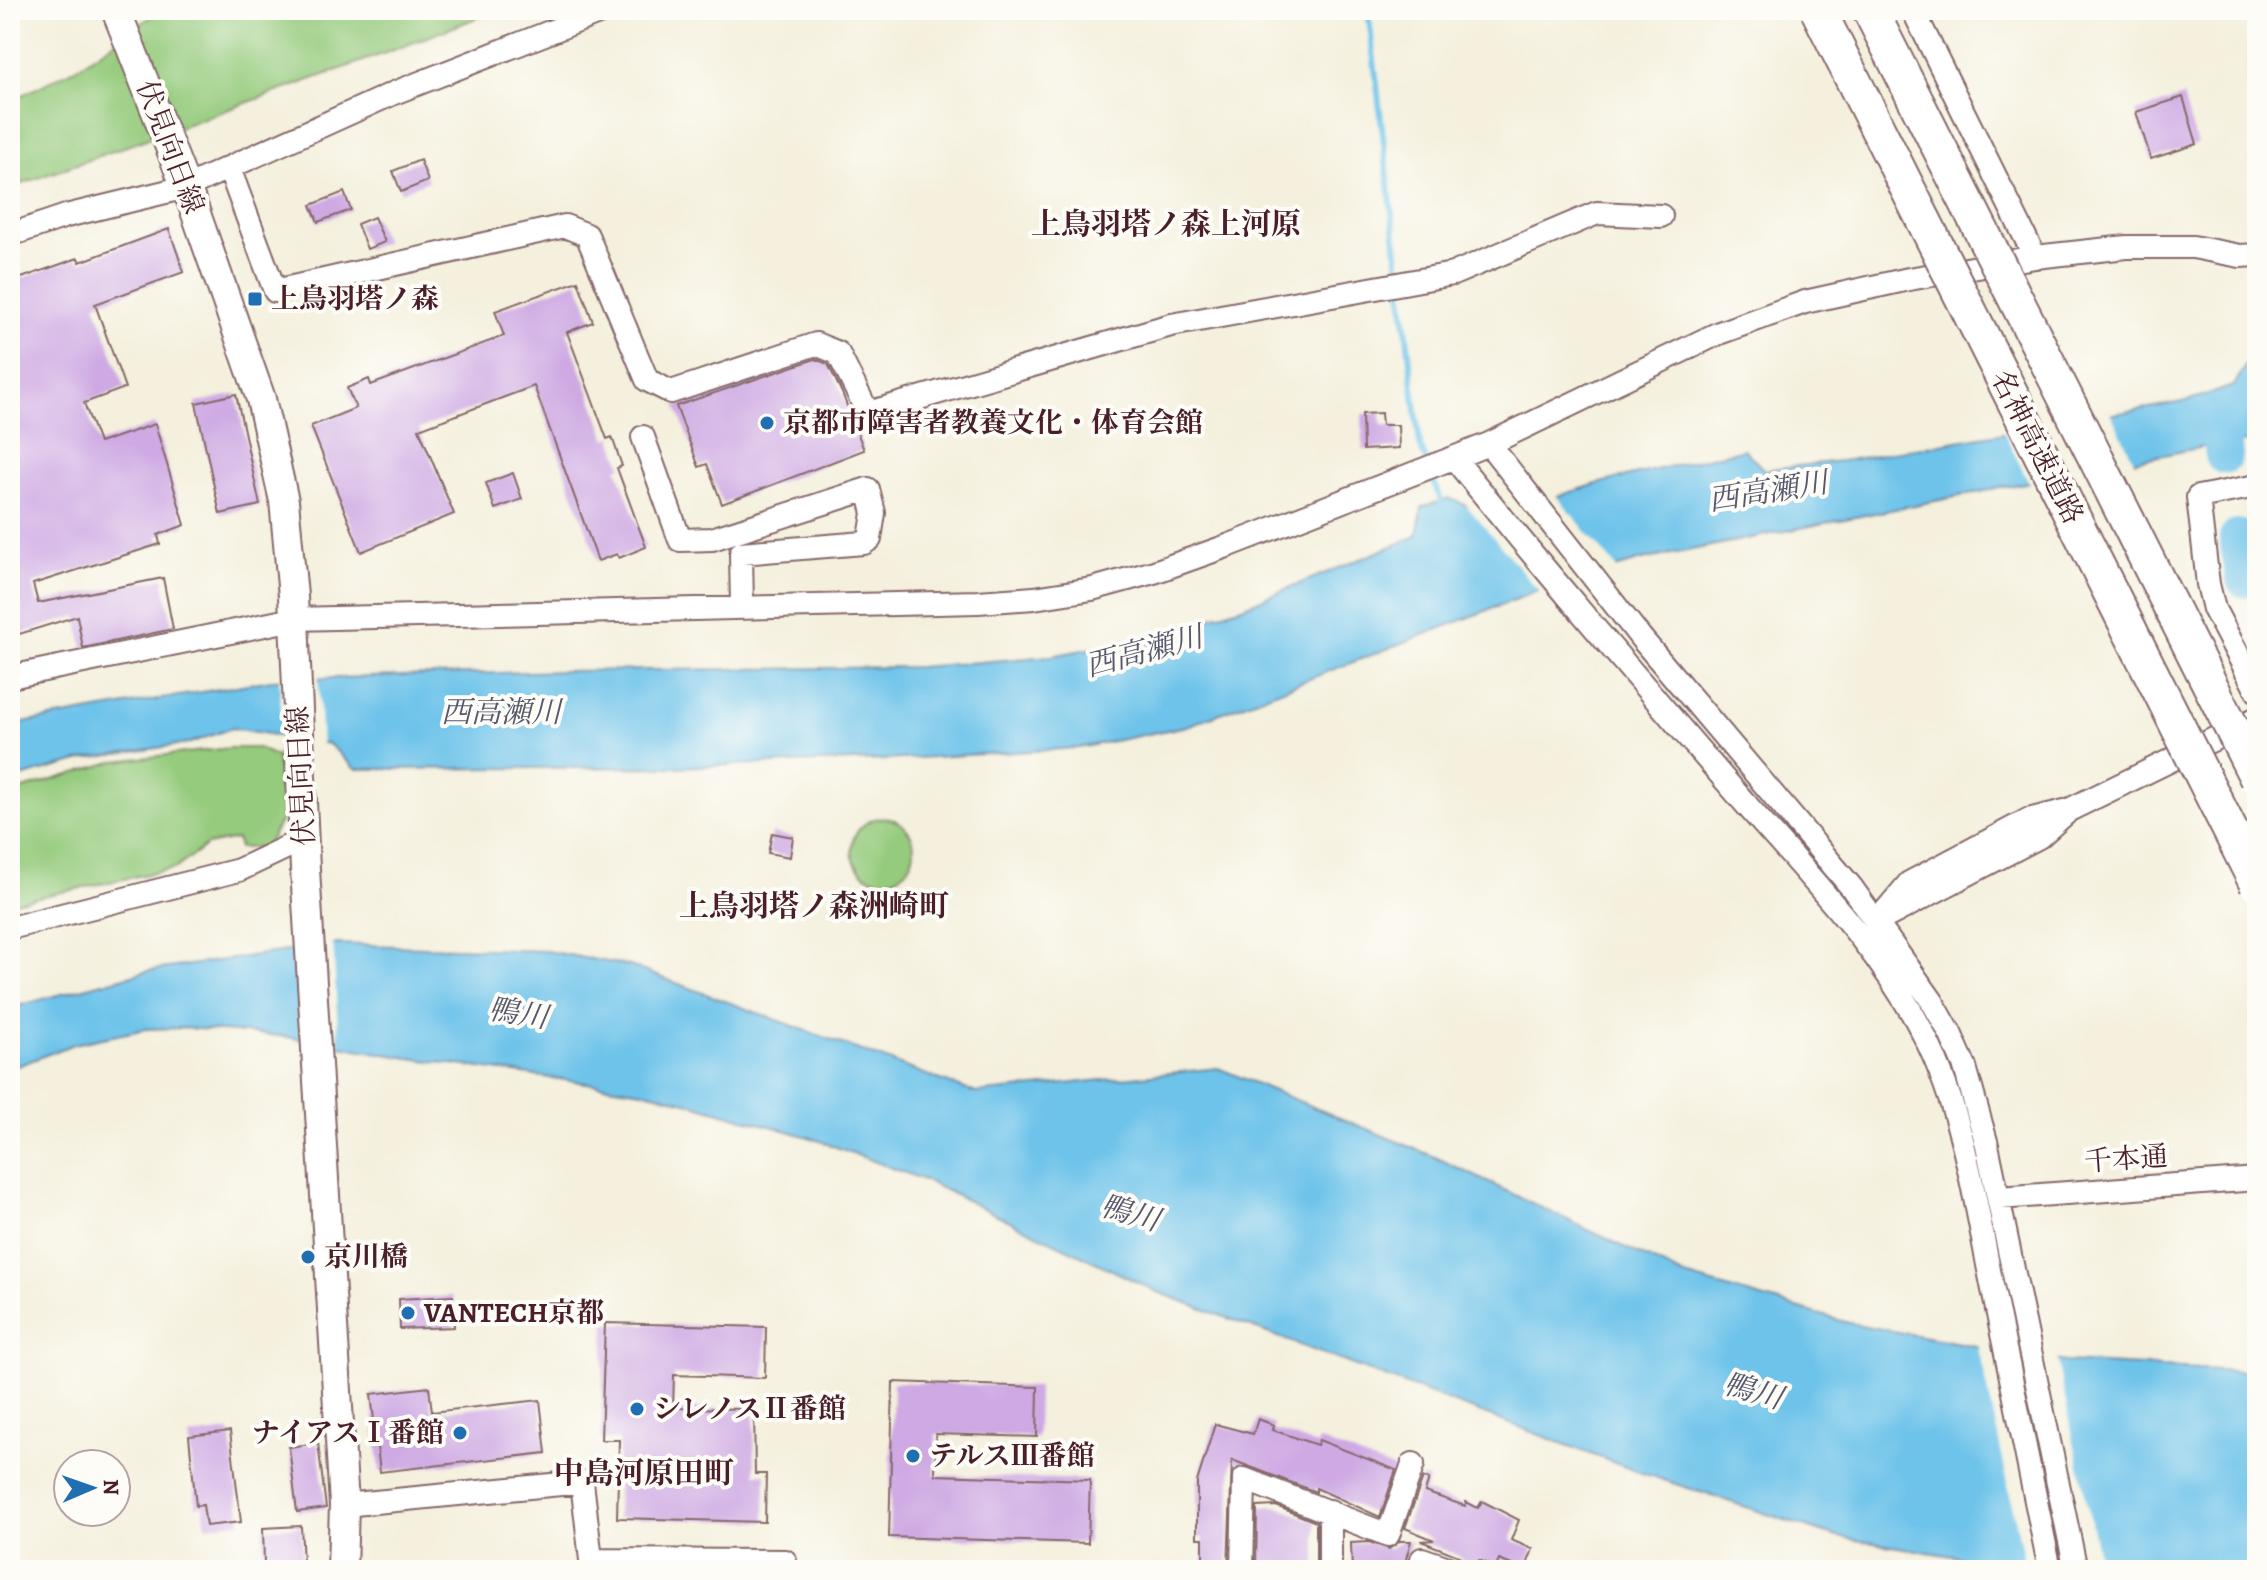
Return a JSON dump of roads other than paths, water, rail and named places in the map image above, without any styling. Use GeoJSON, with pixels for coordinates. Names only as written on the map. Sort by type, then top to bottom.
{"type":"FeatureCollection","features":[{"type":"Feature","properties":{"kind":"highway","name":"名神高速道路"},"geometry":{"type":"LineString","coordinates":[[1818,10],[2257,884]]}},
{"type":"Feature","properties":{"kind":"highway","name":"名神高速道路"},"geometry":{"type":"LineString","coordinates":[[1870,10],[2257,778]]}},
{"type":"Feature","properties":{"kind":"main road","name":"伏見向日線"},"geometry":{"type":"LineString","coordinates":[[116,10],[183,181],[261,399],[288,531],[305,869],[344,1505],[342,1570]]}},
{"type":"Feature","properties":{"kind":"street"},"geometry":{"type":"LineString","coordinates":[[10,235],[229,168],[394,93],[606,10]]}},
{"type":"Feature","properties":{"kind":"street"},"geometry":{"type":"LineString","coordinates":[[1913,10],[2035,257]]}},
{"type":"Feature","properties":{"kind":"street"},"geometry":{"type":"LineString","coordinates":[[229,168],[275,291],[565,226],[587,235],[647,380],[671,392],[816,344],[838,353],[868,413],[1171,325],[1453,274],[1597,213],[1661,216]]}},
{"type":"Feature","properties":{"kind":"street"},"geometry":{"type":"LineString","coordinates":[[10,677],[294,630],[742,607],[1005,601],[1092,589],[1154,572],[1230,545],[1489,444],[1719,333],[1805,302],[1909,279],[2035,257],[2127,247],[2193,247],[2249,256],[2257,273]]}},
{"type":"Feature","properties":{"kind":"street"},"geometry":{"type":"LineString","coordinates":[[643,437],[680,540],[712,539],[868,489],[874,513],[870,539],[864,543],[741,553],[742,607]]}},
{"type":"Feature","properties":{"kind":"street"},"geometry":{"type":"LineString","coordinates":[[1489,444],[1641,638],[1852,888],[1932,1001],[1960,1056],[1976,1103],[1999,1198],[2076,1570]]}},
{"type":"Feature","properties":{"kind":"street"},"geometry":{"type":"LineString","coordinates":[[1454,458],[1618,656],[1856,934],[1912,1013],[1939,1069],[1958,1130],[2050,1570]]}},
{"type":"Feature","properties":{"kind":"street"},"geometry":{"type":"LineString","coordinates":[[2257,486],[2198,497],[2208,584],[2214,609],[2257,691]]}},
{"type":"Feature","properties":{"kind":"street"},"geometry":{"type":"LineString","coordinates":[[1618,656],[1641,638]]}},
{"type":"Feature","properties":{"kind":"street"},"geometry":{"type":"LineString","coordinates":[[1856,934],[2039,837],[2069,810],[2257,718]]}},
{"type":"Feature","properties":{"kind":"street"},"geometry":{"type":"LineString","coordinates":[[10,928],[239,870],[304,830]]}},
{"type":"Feature","properties":{"kind":"street","name":"千本通"},"geometry":{"type":"LineString","coordinates":[[1999,1198],[2257,1179]]}},
{"type":"Feature","properties":{"kind":"street"},"geometry":{"type":"LineString","coordinates":[[1242,1570],[1244,1479],[1388,1535],[1413,1464]]}},
{"type":"Feature","properties":{"kind":"street"},"geometry":{"type":"LineString","coordinates":[[344,1505],[582,1482],[591,1560],[785,1561],[784,1570]]}},
{"type":"Feature","properties":{"kind":"street"},"geometry":{"type":"LineString","coordinates":[[1330,1511],[1330,1570]]}},
{"type":"Feature","properties":{"kind":"street"},"geometry":{"type":"LineString","coordinates":[[1422,1570],[1422,1559],[1454,1570]]}},
{"type":"Feature","properties":{"kind":"water","name":"西高瀬川"},"geometry":{"type":"Polygon","coordinates":[[[2257,344],[2257,441],[2208,446],[1642,560],[1535,592],[1187,726],[1079,748],[885,760],[673,767],[355,769],[329,744],[232,728],[190,743],[86,759],[10,780],[10,725],[271,680],[561,671],[919,667],[1051,656],[1146,638],[1242,607],[1417,536],[1422,507],[1449,498],[1492,517],[1600,483],[1744,449],[1764,470],[1848,460],[2183,402],[2234,386],[2257,344]]]}},
{"type":"Feature","properties":{"kind":"water","name":"鴨川"},"geometry":{"type":"Polygon","coordinates":[[[335,944],[546,951],[630,966],[976,1093],[1218,1068],[1435,1157],[1685,1276],[1849,1323],[2065,1362],[2257,1372],[2257,1570],[2037,1570],[1837,1537],[1636,1471],[1158,1292],[924,1180],[812,1138],[650,1092],[409,1058],[281,1036],[186,1028],[146,1029],[74,1044],[10,1069],[10,1008],[147,971],[335,944]]]}},
{"type":"Feature","properties":{"kind":"waterway"},"geometry":{"type":"LineString","coordinates":[[1368,10],[1420,445],[1443,506]]}},
{"type":"Feature","properties":{"kind":"waterway"},"geometry":{"type":"LineString","coordinates":[[2219,421],[2224,455]]}},
{"type":"Feature","properties":{"kind":"waterway"},"geometry":{"type":"LineString","coordinates":[[2238,538],[2245,579],[2257,577]]}},
{"type":"Feature","properties":{"kind":"place","name":"上鳥羽塔ノ森"},"geometry":{"type":"Point","coordinates":[255,299]}},
{"type":"Feature","properties":{"kind":"place","name":"京都市障害者教養文化・体育会館"},"geometry":{"type":"Point","coordinates":[767,423]}},
{"type":"Feature","properties":{"kind":"place","name":"京川橋"},"geometry":{"type":"Point","coordinates":[308,1257]}},
{"type":"Feature","properties":{"kind":"place","name":"VANTECH京都"},"geometry":{"type":"Point","coordinates":[408,1313]}},
{"type":"Feature","properties":{"kind":"place","name":"シレノスⅡ番館"},"geometry":{"type":"Point","coordinates":[637,1409]}},
{"type":"Feature","properties":{"kind":"place","name":"ナイアスⅠ番館"},"geometry":{"type":"Point","coordinates":[460,1433]}},
{"type":"Feature","properties":{"kind":"place","name":"テルスⅢ番館"},"geometry":{"type":"Point","coordinates":[913,1456]}},
{"type":"Feature","properties":{"kind":"district","name":"上鳥羽塔ノ森上河原"},"geometry":{"type":"Point","coordinates":[1166,224]}},
{"type":"Feature","properties":{"kind":"district","name":"上鳥羽塔ノ森洲崎町"},"geometry":{"type":"Point","coordinates":[814,906]}},
{"type":"Feature","properties":{"kind":"district","name":"中島河原田町"},"geometry":{"type":"Point","coordinates":[644,1473]}}]}
